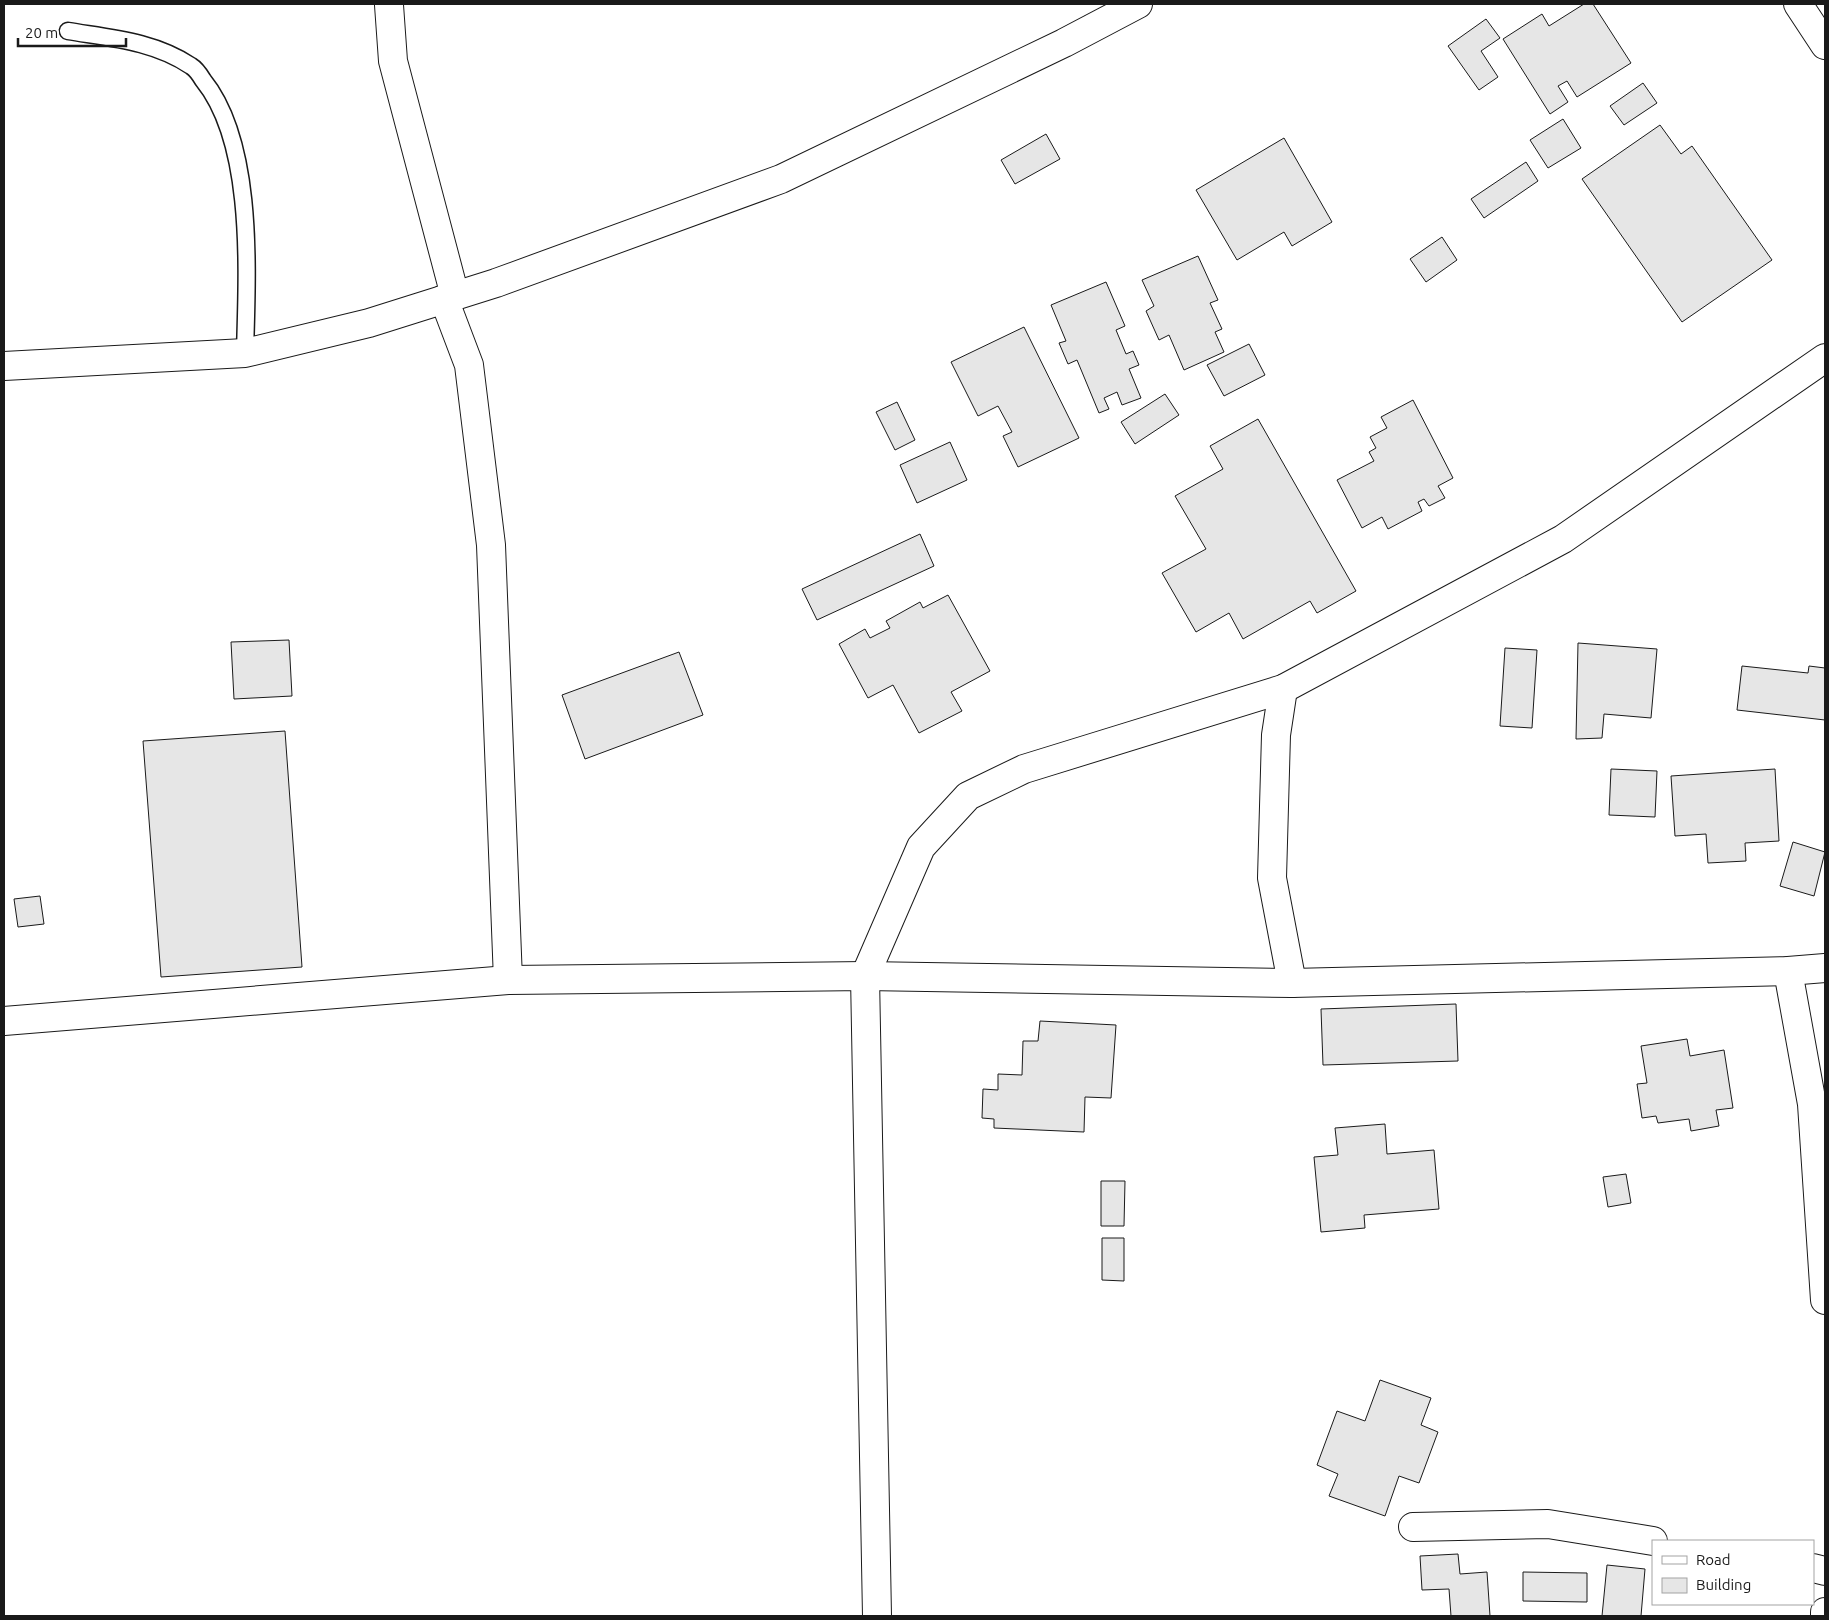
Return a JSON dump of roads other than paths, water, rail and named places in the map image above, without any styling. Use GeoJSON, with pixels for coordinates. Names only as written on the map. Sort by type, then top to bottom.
{"type":"FeatureCollection","features":[{"type":"Feature","properties":{"kind":"street"},"geometry":{"type":"LineString","coordinates":[[4,366],[245,353],[369,323],[450,298],[781,179],[1064,43],[1138,4]]}},
{"type":"Feature","properties":{"kind":"street"},"geometry":{"type":"LineString","coordinates":[[1798,4],[1825,45]]}},
{"type":"Feature","properties":{"kind":"street"},"geometry":{"type":"LineString","coordinates":[[388,6],[393,62],[450,298],[469,364],[491,545],[508,980]]}},
{"type":"Feature","properties":{"kind":"street"},"geometry":{"type":"LineString","coordinates":[[877,1616],[865,976],[921,847],[968,796],[1024,769],[1283,689],[1563,539],[1825,358]]}},
{"type":"Feature","properties":{"kind":"street"},"geometry":{"type":"LineString","coordinates":[[1283,689],[1276,735],[1272,878],[1292,983]]}},
{"type":"Feature","properties":{"kind":"street"},"geometry":{"type":"LineString","coordinates":[[4,1022],[508,980],[865,976],[1292,983],[1788,971],[1825,968]]}},
{"type":"Feature","properties":{"kind":"street"},"geometry":{"type":"LineString","coordinates":[[1788,971],[1812,1104],[1825,1300]]}},
{"type":"Feature","properties":{"kind":"street"},"geometry":{"type":"LineString","coordinates":[[1413,1527],[1548,1524],[1652,1541]]}},
{"type":"Feature","properties":{"kind":"lane"},"geometry":{"type":"LineString","coordinates":[[68,31],[151,46],[192,66],[215,94],[234,143],[245,229],[247,248],[245,353]]}}]}
